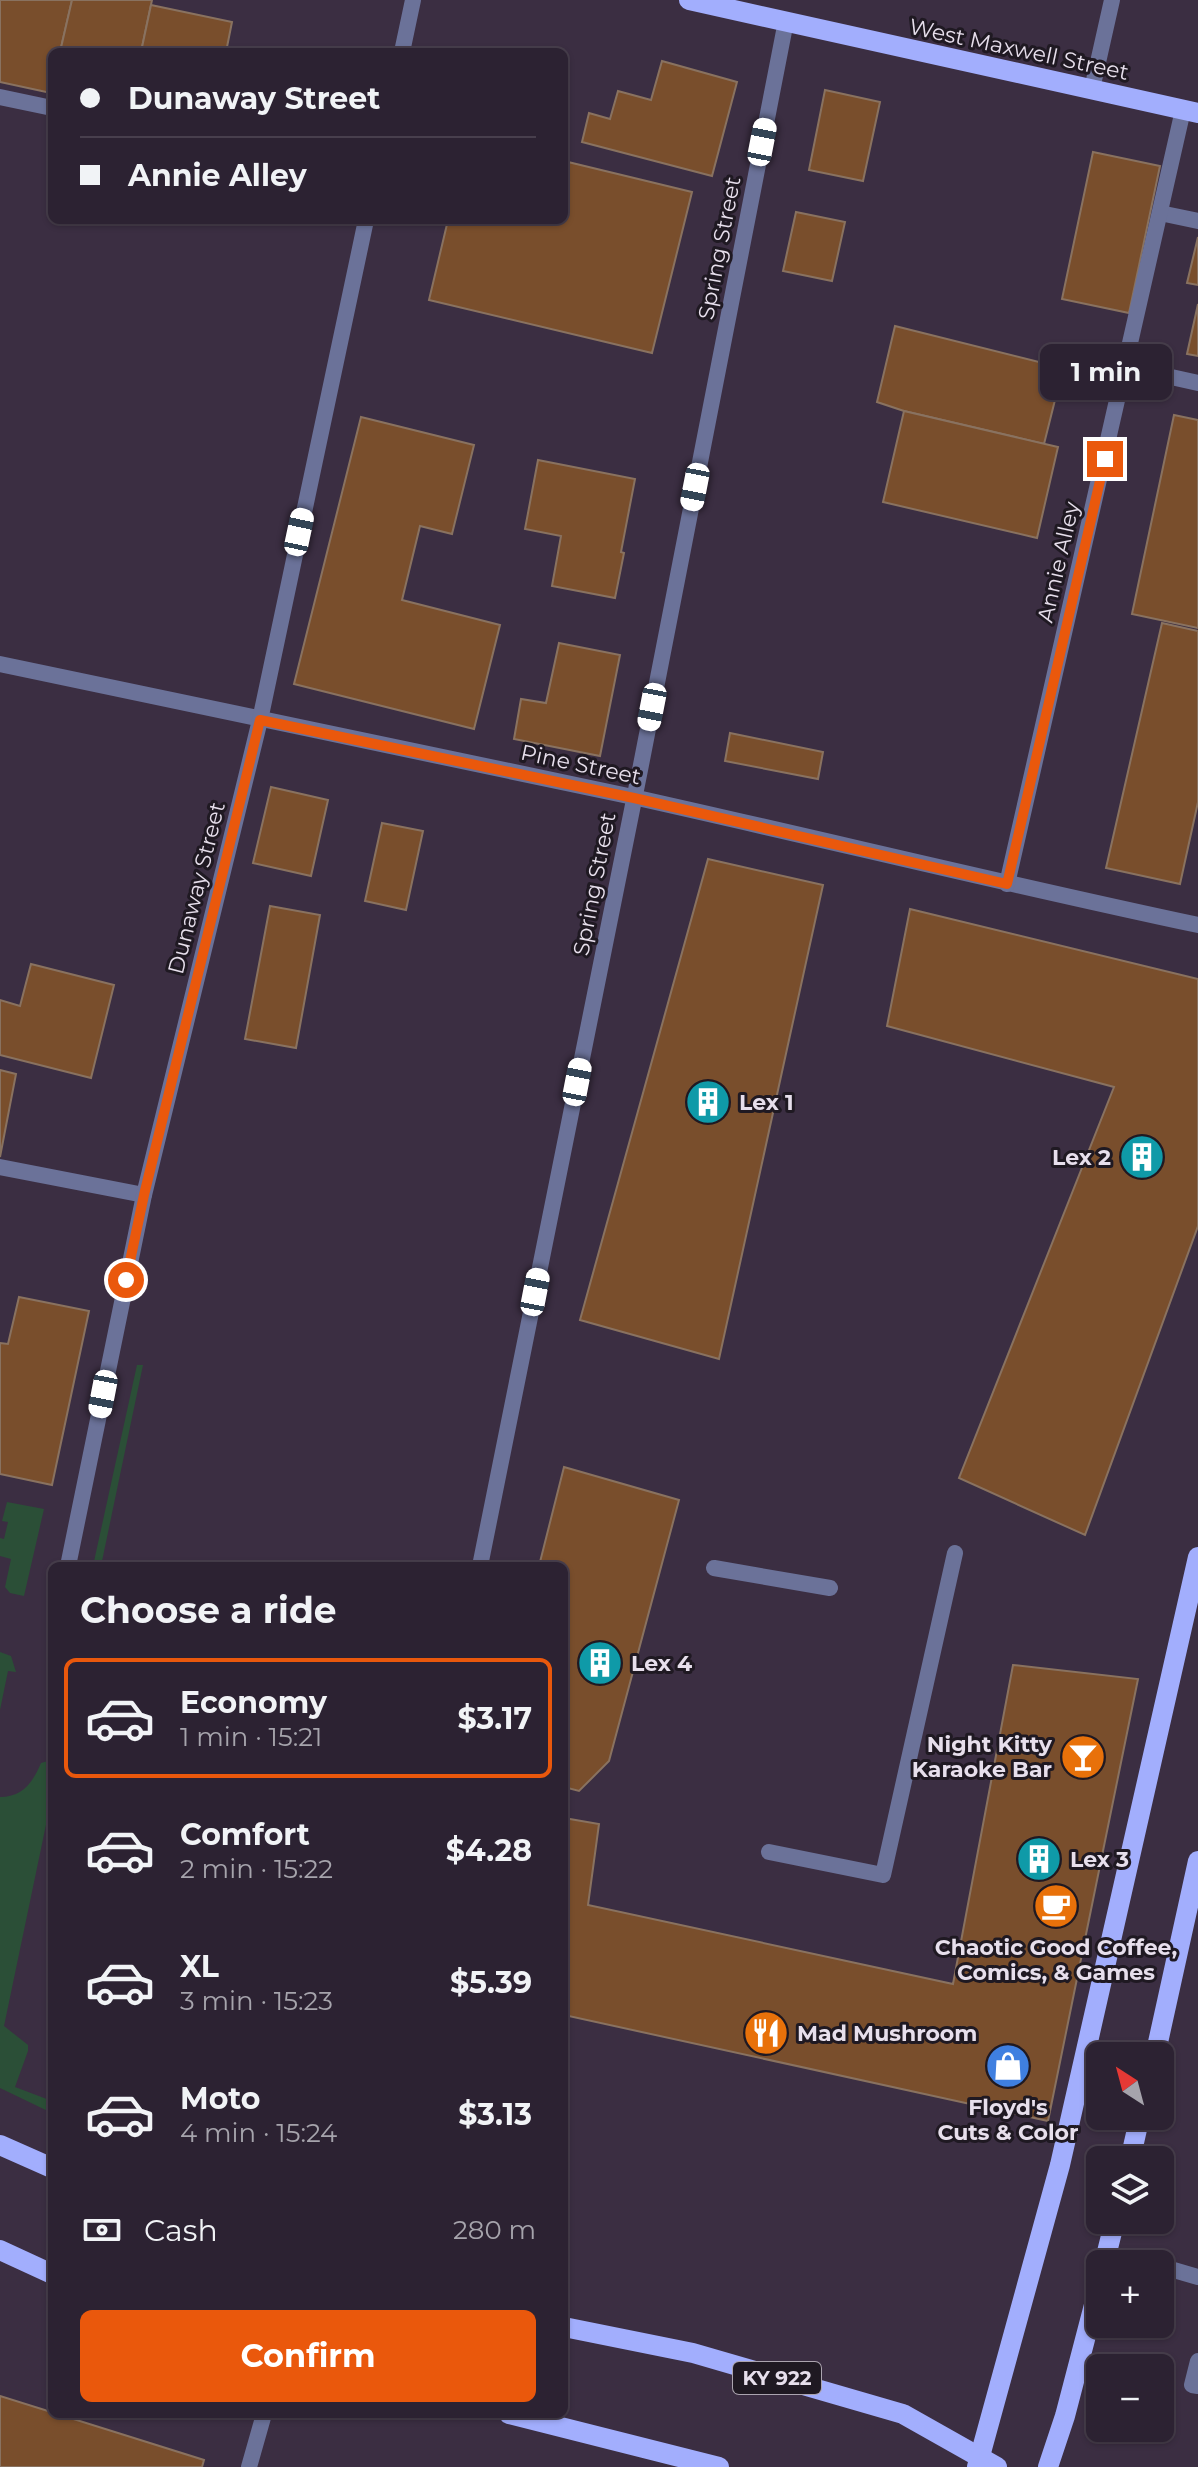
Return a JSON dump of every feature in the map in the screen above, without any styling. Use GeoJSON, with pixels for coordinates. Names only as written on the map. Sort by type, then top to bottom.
{"type":"FeatureCollection","features":[{"type":"Feature","properties":{"kind":"main road","name":"West Maxwell Street"},"geometry":{"type":"LineString","coordinates":[[689,0],[1191,111]]}},
{"type":"Feature","properties":{"kind":"main road"},"geometry":{"type":"LineString","coordinates":[[984,2463],[1060,2165],[1198,1557]]}},
{"type":"Feature","properties":{"kind":"main road"},"geometry":{"type":"LineString","coordinates":[[1158,2042],[1198,1861]]}},
{"type":"Feature","properties":{"kind":"main road"},"geometry":{"type":"LineString","coordinates":[[0,2145],[48,2166]]}},
{"type":"Feature","properties":{"kind":"main road"},"geometry":{"type":"LineString","coordinates":[[0,2250],[48,2272]]}},
{"type":"Feature","properties":{"kind":"main road","name":"KY 922"},"geometry":{"type":"LineString","coordinates":[[568,2328],[693,2353],[903,2414],[984,2463]]}},
{"type":"Feature","properties":{"kind":"main road"},"geometry":{"type":"LineString","coordinates":[[1048,2467],[1086,2337]]}},
{"type":"Feature","properties":{"kind":"main road"},"geometry":{"type":"LineString","coordinates":[[525,2418],[719,2467]]}},
{"type":"Feature","properties":{"kind":"street"},"geometry":{"type":"LineString","coordinates":[[403,48],[413,0]]}},
{"type":"Feature","properties":{"kind":"street"},"geometry":{"type":"LineString","coordinates":[[1092,89],[1112,0]]}},
{"type":"Feature","properties":{"kind":"street","name":"Spring Street"},"geometry":{"type":"LineString","coordinates":[[481,1562],[786,21]]}},
{"type":"Feature","properties":{"kind":"street"},"geometry":{"type":"LineString","coordinates":[[0,97],[48,107]]}},
{"type":"Feature","properties":{"kind":"street","name":"Annie Alley"},"geometry":{"type":"LineString","coordinates":[[1007,884],[1160,213],[1191,111]]}},
{"type":"Feature","properties":{"kind":"street"},"geometry":{"type":"LineString","coordinates":[[1160,213],[1195,223]]}},
{"type":"Feature","properties":{"kind":"street","name":"Dunaway Street"},"geometry":{"type":"LineString","coordinates":[[69,1562],[144,1195],[260,720],[365,224]]}},
{"type":"Feature","properties":{"kind":"street"},"geometry":{"type":"LineString","coordinates":[[1126,367],[1198,383]]}},
{"type":"Feature","properties":{"kind":"street","name":"Pine Street"},"geometry":{"type":"LineString","coordinates":[[0,664],[634,798],[1198,925]]}},
{"type":"Feature","properties":{"kind":"street"},"geometry":{"type":"LineString","coordinates":[[0,1167],[144,1195]]}},
{"type":"Feature","properties":{"kind":"street"},"geometry":{"type":"LineString","coordinates":[[769,1852],[883,1875],[955,1553]]}},
{"type":"Feature","properties":{"kind":"street"},"geometry":{"type":"LineString","coordinates":[[714,1568],[830,1588]]}},
{"type":"Feature","properties":{"kind":"street"},"geometry":{"type":"LineString","coordinates":[[1174,2270],[1198,2277]]}},
{"type":"Feature","properties":{"kind":"street"},"geometry":{"type":"LineString","coordinates":[[1198,2361],[1192,2385],[1198,2386]]}},
{"type":"Feature","properties":{"kind":"street"},"geometry":{"type":"LineString","coordinates":[[249,2467],[263,2418]]}},
{"type":"Feature","properties":{"kind":"green space"},"geometry":{"type":"Polygon","coordinates":[[[137,1365],[143,1365],[102,1562],[94,1562],[137,1365]]]}},
{"type":"Feature","properties":{"kind":"green space"},"geometry":{"type":"Polygon","coordinates":[[[7,1502],[44,1509],[24,1596],[10,1593],[5,1587],[11,1559],[0,1556],[0,1538],[4,1539],[8,1522],[2,1521],[7,1502]]]}},
{"type":"Feature","properties":{"kind":"green space"},"geometry":{"type":"Polygon","coordinates":[[[0,1652],[11,1656],[16,1672],[8,1671],[0,1710],[0,1652]]]}},
{"type":"Feature","properties":{"kind":"green space"},"geometry":{"type":"Polygon","coordinates":[[[48,1761],[48,1815],[4,2026],[28,2045],[15,2087],[48,2099],[48,2111],[0,2088],[0,1797],[15,1794],[26,1787],[41,1763],[48,1761]]]}},
{"type":"Feature","properties":{"kind":"building"},"geometry":{"type":"Polygon","coordinates":[[[0,0],[72,0],[61,48],[48,48],[48,92],[0,82],[0,0]]]}},
{"type":"Feature","properties":{"kind":"building"},"geometry":{"type":"Polygon","coordinates":[[[72,0],[152,0],[142,48],[61,48],[72,0]]]}},
{"type":"Feature","properties":{"kind":"building"},"geometry":{"type":"Polygon","coordinates":[[[151,5],[232,22],[227,48],[142,48],[151,5]]]}},
{"type":"Feature","properties":{"kind":"building"},"geometry":{"type":"Polygon","coordinates":[[[662,61],[737,82],[712,176],[582,142],[589,113],[610,119],[618,91],[651,100],[662,61]]]}},
{"type":"Feature","properties":{"kind":"building"},"geometry":{"type":"Polygon","coordinates":[[[825,90],[880,102],[863,181],[809,170],[825,90]]]}},
{"type":"Feature","properties":{"kind":"building"},"geometry":{"type":"Polygon","coordinates":[[[1093,152],[1160,166],[1129,313],[1062,299],[1093,152]]]}},
{"type":"Feature","properties":{"kind":"building"},"geometry":{"type":"Polygon","coordinates":[[[568,162],[692,192],[652,353],[429,300],[447,224],[568,224],[568,162]]]}},
{"type":"Feature","properties":{"kind":"building"},"geometry":{"type":"Polygon","coordinates":[[[796,212],[845,222],[832,281],[783,271],[796,212]]]}},
{"type":"Feature","properties":{"kind":"building"},"geometry":{"type":"Polygon","coordinates":[[[1198,237],[1198,285],[1187,283],[1198,237]]]}},
{"type":"Feature","properties":{"kind":"building"},"geometry":{"type":"Polygon","coordinates":[[[1198,304],[1198,356],[1187,354],[1198,304]]]}},
{"type":"Feature","properties":{"kind":"building"},"geometry":{"type":"Polygon","coordinates":[[[895,326],[1063,368],[1044,444],[877,402],[895,326]]]}},
{"type":"Feature","properties":{"kind":"building"},"geometry":{"type":"Polygon","coordinates":[[[904,411],[1058,447],[1037,538],[883,502],[904,411]]]}},
{"type":"Feature","properties":{"kind":"building"},"geometry":{"type":"Polygon","coordinates":[[[1174,415],[1198,420],[1198,628],[1132,614],[1174,415]]]}},
{"type":"Feature","properties":{"kind":"building"},"geometry":{"type":"Polygon","coordinates":[[[361,417],[474,445],[452,534],[420,526],[402,600],[500,625],[474,729],[294,684],[361,417]]]}},
{"type":"Feature","properties":{"kind":"building"},"geometry":{"type":"Polygon","coordinates":[[[538,460],[635,479],[615,598],[552,586],[561,536],[525,529],[538,460]]]}},
{"type":"Feature","properties":{"kind":"building"},"geometry":{"type":"Polygon","coordinates":[[[1162,623],[1198,631],[1198,802],[1180,884],[1106,868],[1162,623]]]}},
{"type":"Feature","properties":{"kind":"building"},"geometry":{"type":"Polygon","coordinates":[[[559,643],[620,655],[600,756],[514,739],[521,699],[546,703],[559,643]]]}},
{"type":"Feature","properties":{"kind":"building"},"geometry":{"type":"Polygon","coordinates":[[[730,733],[823,752],[818,779],[725,761],[730,733]]]}},
{"type":"Feature","properties":{"kind":"building"},"geometry":{"type":"Polygon","coordinates":[[[271,787],[328,800],[311,876],[253,863],[271,787]]]}},
{"type":"Feature","properties":{"kind":"building"},"geometry":{"type":"Polygon","coordinates":[[[382,823],[423,831],[406,910],[365,901],[382,823]]]}},
{"type":"Feature","properties":{"kind":"building","name":"Lex 1"},"geometry":{"type":"Polygon","coordinates":[[[708,859],[823,885],[719,1359],[580,1320],[708,859]]]}},
{"type":"Feature","properties":{"kind":"building"},"geometry":{"type":"Polygon","coordinates":[[[270,906],[320,915],[296,1048],[245,1039],[270,906]]]}},
{"type":"Feature","properties":{"kind":"building","name":"Lex 2"},"geometry":{"type":"Polygon","coordinates":[[[910,909],[1198,979],[1198,1226],[1085,1535],[959,1478],[1114,1087],[887,1026],[910,909]]]}},
{"type":"Feature","properties":{"kind":"building"},"geometry":{"type":"Polygon","coordinates":[[[31,964],[114,985],[91,1078],[0,1055],[0,1000],[20,1006],[31,964]]]}},
{"type":"Feature","properties":{"kind":"building"},"geometry":{"type":"Polygon","coordinates":[[[0,1070],[16,1074],[0,1157],[0,1070]]]}},
{"type":"Feature","properties":{"kind":"building"},"geometry":{"type":"Polygon","coordinates":[[[19,1297],[89,1311],[52,1485],[0,1474],[0,1343],[8,1344],[19,1297]]]}},
{"type":"Feature","properties":{"kind":"building","name":"Lex 4"},"geometry":{"type":"Polygon","coordinates":[[[564,1467],[679,1500],[609,1761],[579,1791],[568,1788],[568,1562],[540,1562],[564,1467]]]}},
{"type":"Feature","properties":{"kind":"building","name":"Lex 3"},"geometry":{"type":"Polygon","coordinates":[[[1013,1665],[1138,1679],[1048,2121],[568,2016],[568,1819],[599,1824],[588,1905],[953,1984],[1013,1665]]]}},
{"type":"Feature","properties":{"kind":"building"},"geometry":{"type":"Polygon","coordinates":[[[0,2396],[48,2411],[48,2418],[70,2418],[204,2460],[202,2467],[0,2467],[0,2396]]]}},
{"type":"Feature","properties":{"kind":"place","name":"Lex 1"},"geometry":{"type":"Point","coordinates":[708,1102]}},
{"type":"Feature","properties":{"kind":"place","name":"Lex 2"},"geometry":{"type":"Point","coordinates":[1142,1157]}},
{"type":"Feature","properties":{"kind":"place","name":"Lex 4"},"geometry":{"type":"Point","coordinates":[600,1663]}},
{"type":"Feature","properties":{"kind":"place","name":"Night Kitty Karaoke Bar"},"geometry":{"type":"Point","coordinates":[1083,1757]}},
{"type":"Feature","properties":{"kind":"place","name":"Lex 3"},"geometry":{"type":"Point","coordinates":[1039,1859]}},
{"type":"Feature","properties":{"kind":"place","name":"Chaotic Good Coffee, Comics, & Games"},"geometry":{"type":"Point","coordinates":[1056,1906]}},
{"type":"Feature","properties":{"kind":"place","name":"Mad Mushroom"},"geometry":{"type":"Point","coordinates":[766,2033]}},
{"type":"Feature","properties":{"kind":"place","name":"Floyd's Cuts & Color"},"geometry":{"type":"Point","coordinates":[1008,2066]}},
{"type":"Feature","properties":{"kind":"route"},"geometry":{"type":"LineString","coordinates":[[126,1280],[260,720],[634,798],[1007,884],[1105,459]]}}]}
